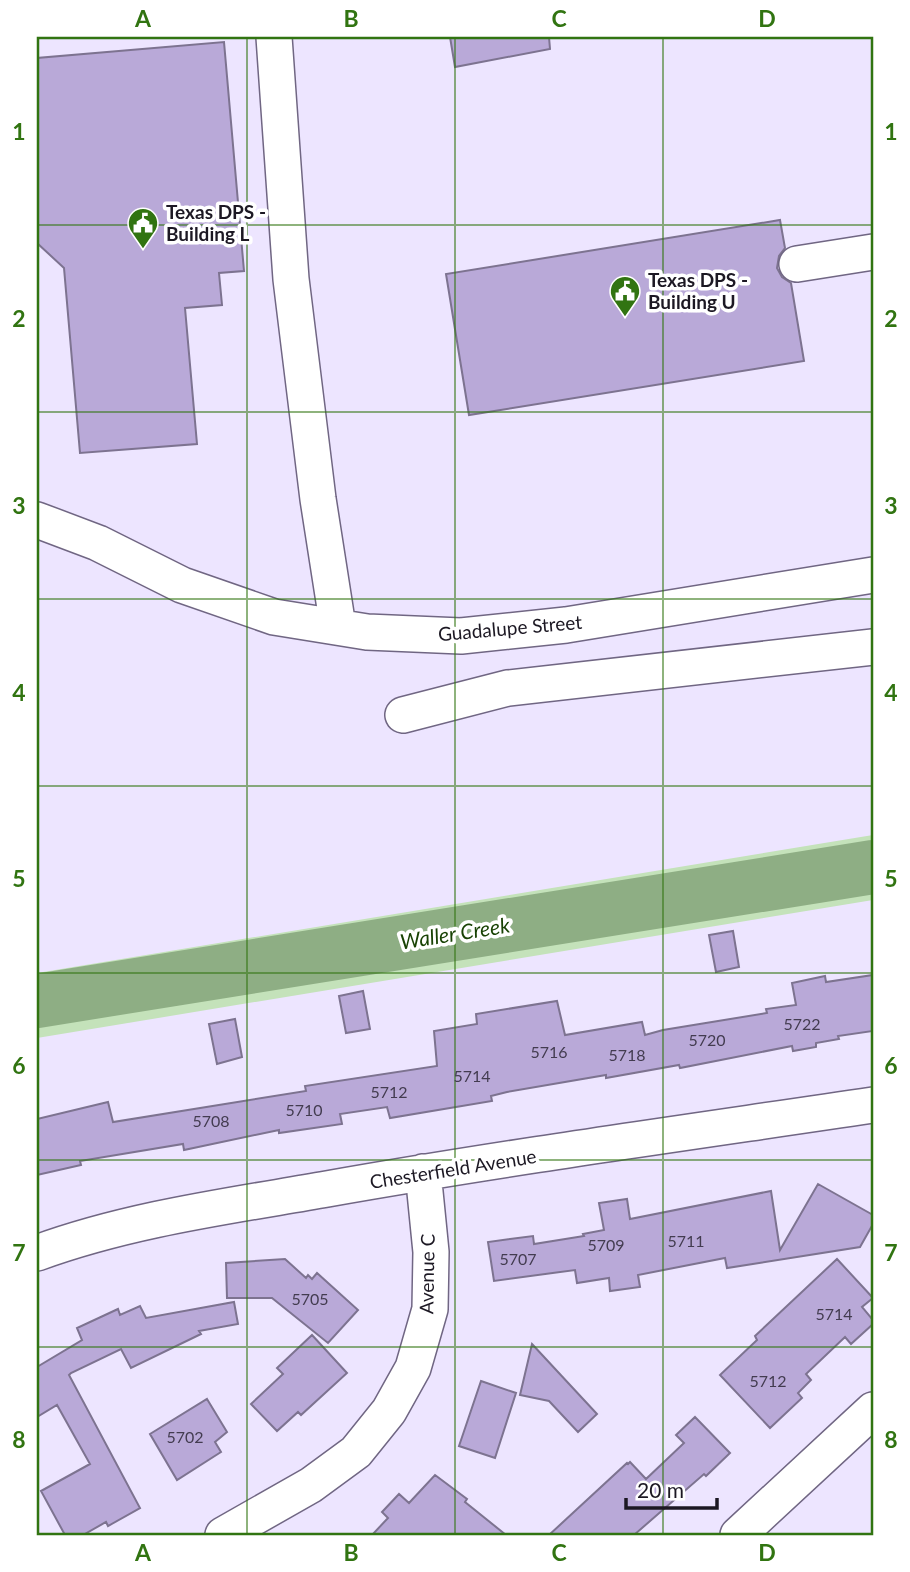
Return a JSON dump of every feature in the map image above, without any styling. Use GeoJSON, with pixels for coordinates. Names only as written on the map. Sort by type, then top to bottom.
{"type":"FeatureCollection","features":[{"type":"Feature","properties":{"kind":"street"},"geometry":{"type":"LineString","coordinates":[[274,37],[291,279],[318,499],[338,627]]}},
{"type":"Feature","properties":{"kind":"street"},"geometry":{"type":"LineString","coordinates":[[797,264],[873,252]]}},
{"type":"Feature","properties":{"kind":"street","name":"Guadalupe Street"},"geometry":{"type":"LineString","coordinates":[[37,520],[98,543],[181,585],[274,617],[367,632],[461,636],[566,625],[873,575]]}},
{"type":"Feature","properties":{"kind":"street"},"geometry":{"type":"LineString","coordinates":[[403,715],[508,688],[873,647]]}},
{"type":"Feature","properties":{"kind":"street","name":"Chesterfield Avenue"},"geometry":{"type":"LineString","coordinates":[[37,1253],[67,1242],[157,1219],[423,1172],[873,1105]]}},
{"type":"Feature","properties":{"kind":"street","name":"Avenue C"},"geometry":{"type":"LineString","coordinates":[[223,1535],[311,1485],[356,1452],[389,1412],[413,1368],[430,1309],[431,1252],[423,1172]]}},
{"type":"Feature","properties":{"kind":"street"},"geometry":{"type":"LineString","coordinates":[[738,1535],[873,1410]]}},
{"type":"Feature","properties":{"kind":"green space"},"geometry":{"type":"Polygon","coordinates":[[[873,835],[873,900],[37,1038],[37,973],[873,835]]]}},
{"type":"Feature","properties":{"kind":"building"},"geometry":{"type":"Polygon","coordinates":[[[450,37],[549,37],[550,49],[455,67],[450,37]]]}},
{"type":"Feature","properties":{"kind":"building","name":"Texas DPS - Building L"},"geometry":{"type":"Polygon","coordinates":[[[224,42],[244,271],[219,273],[222,305],[185,308],[197,444],[80,453],[64,268],[37,243],[37,58],[224,42]]]}},
{"type":"Feature","properties":{"kind":"building","name":"Texas DPS - Building U"},"geometry":{"type":"Polygon","coordinates":[[[780,220],[785,248],[779,256],[777,268],[782,277],[791,283],[804,361],[469,415],[446,274],[780,220]]]}},
{"type":"Feature","properties":{"kind":"building"},"geometry":{"type":"Polygon","coordinates":[[[733,931],[739,967],[716,972],[709,935],[733,931]]]}},
{"type":"Feature","properties":{"kind":"building"},"geometry":{"type":"Polygon","coordinates":[[[873,975],[873,1031],[838,1036],[839,1039],[816,1043],[816,1047],[793,1051],[792,1046],[680,1068],[679,1065],[606,1078],[606,1075],[507,1092],[491,1096],[492,1101],[390,1118],[387,1107],[340,1114],[342,1124],[279,1133],[279,1130],[184,1150],[183,1144],[80,1161],[81,1165],[37,1175],[37,1119],[108,1102],[113,1122],[306,1091],[305,1086],[437,1066],[434,1031],[477,1024],[476,1014],[557,1001],[565,1035],[642,1022],[645,1035],[767,1013],[766,1009],[796,1005],[792,983],[825,976],[826,982],[873,975]]]}},
{"type":"Feature","properties":{"kind":"building"},"geometry":{"type":"Polygon","coordinates":[[[363,991],[370,1029],[346,1033],[339,996],[363,991]]]}},
{"type":"Feature","properties":{"kind":"building"},"geometry":{"type":"Polygon","coordinates":[[[235,1019],[242,1057],[217,1064],[209,1024],[235,1019]]]}},
{"type":"Feature","properties":{"kind":"building"},"geometry":{"type":"Polygon","coordinates":[[[818,1184],[873,1215],[873,1224],[860,1247],[727,1268],[725,1258],[638,1275],[640,1287],[610,1291],[609,1278],[577,1283],[575,1270],[494,1281],[488,1242],[533,1236],[534,1244],[604,1230],[599,1203],[627,1199],[630,1219],[771,1191],[780,1250],[818,1184]]]}},
{"type":"Feature","properties":{"kind":"building"},"geometry":{"type":"Polygon","coordinates":[[[285,1259],[306,1278],[308,1275],[312,1279],[317,1273],[358,1310],[328,1343],[272,1298],[227,1298],[226,1263],[285,1259]]]}},
{"type":"Feature","properties":{"kind":"building"},"geometry":{"type":"Polygon","coordinates":[[[837,1259],[873,1298],[862,1307],[873,1320],[873,1324],[851,1344],[845,1337],[806,1374],[811,1380],[798,1393],[802,1398],[770,1428],[720,1375],[757,1340],[755,1336],[837,1259]]]}},
{"type":"Feature","properties":{"kind":"building"},"geometry":{"type":"Polygon","coordinates":[[[234,1302],[238,1324],[199,1331],[201,1334],[131,1368],[121,1349],[69,1375],[140,1508],[108,1526],[106,1522],[83,1535],[65,1535],[41,1491],[90,1464],[57,1405],[37,1417],[37,1367],[82,1340],[77,1328],[118,1309],[120,1315],[140,1306],[146,1318],[234,1302]]]}},
{"type":"Feature","properties":{"kind":"building"},"geometry":{"type":"Polygon","coordinates":[[[312,1335],[347,1373],[301,1415],[298,1412],[277,1431],[251,1404],[283,1374],[277,1368],[312,1335]]]}},
{"type":"Feature","properties":{"kind":"building"},"geometry":{"type":"Polygon","coordinates":[[[532,1344],[597,1414],[578,1432],[549,1401],[520,1395],[532,1344]]]}},
{"type":"Feature","properties":{"kind":"building"},"geometry":{"type":"Polygon","coordinates":[[[481,1381],[516,1393],[495,1458],[459,1446],[481,1381]]]}},
{"type":"Feature","properties":{"kind":"building"},"geometry":{"type":"Polygon","coordinates":[[[207,1399],[227,1432],[215,1442],[221,1452],[177,1480],[150,1434],[207,1399]]]}},
{"type":"Feature","properties":{"kind":"building"},"geometry":{"type":"Polygon","coordinates":[[[695,1417],[730,1453],[634,1535],[549,1535],[627,1463],[630,1462],[646,1479],[684,1443],[676,1435],[695,1417]]]}},
{"type":"Feature","properties":{"kind":"building"},"geometry":{"type":"Polygon","coordinates":[[[435,1475],[467,1499],[465,1502],[506,1535],[372,1535],[388,1518],[382,1512],[399,1494],[409,1503],[435,1475]]]}},
{"type":"Feature","properties":{"kind":"waterway","name":"Waller Creek"},"geometry":{"type":"LineString","coordinates":[[37,1001],[873,867]]}},
{"type":"Feature","properties":{"kind":"place","name":"Texas DPS - Building L"},"geometry":{"type":"Point","coordinates":[143,250]}},
{"type":"Feature","properties":{"kind":"place","name":"Texas DPS - Building U"},"geometry":{"type":"Point","coordinates":[625,318]}}]}
